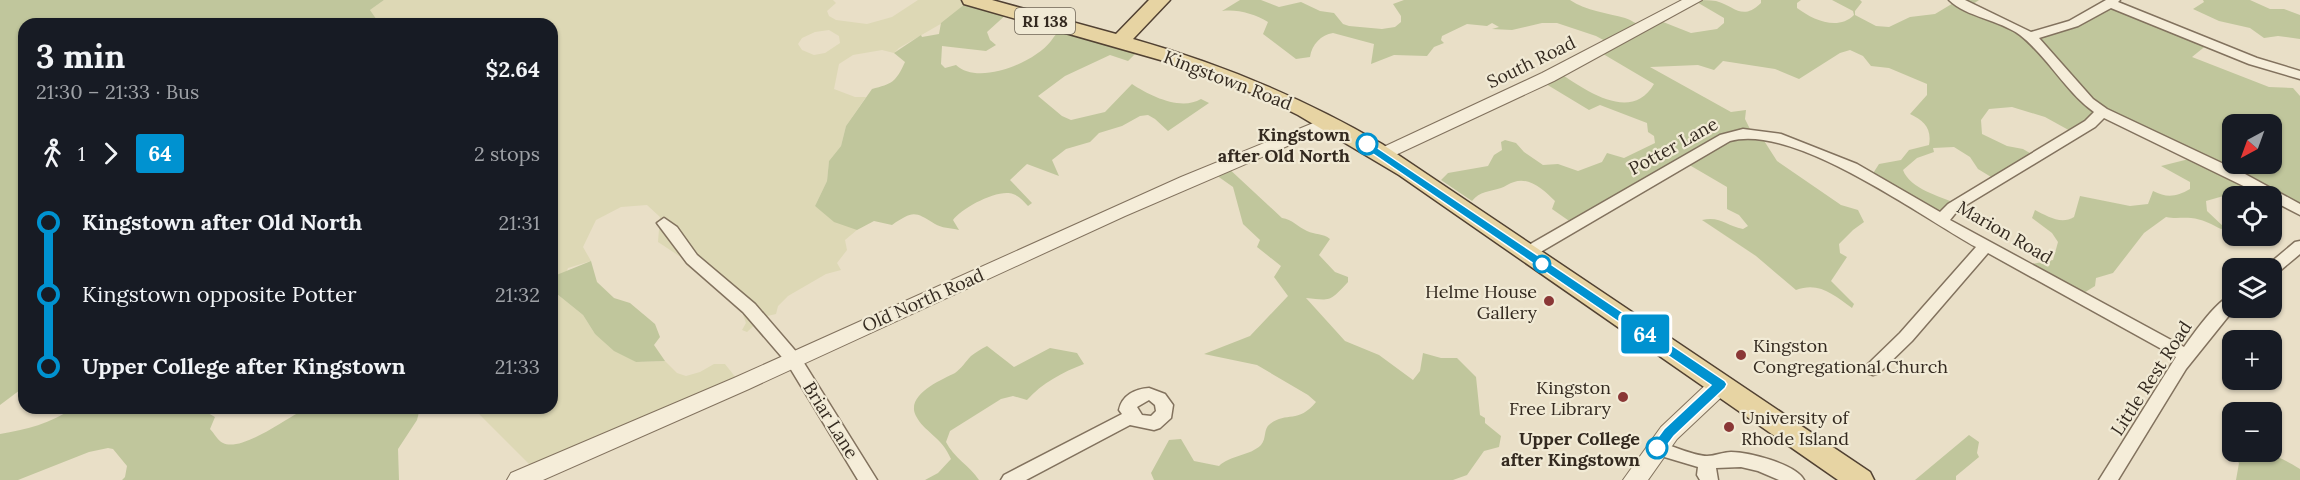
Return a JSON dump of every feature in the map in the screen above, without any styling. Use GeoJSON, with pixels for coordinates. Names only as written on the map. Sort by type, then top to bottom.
{"type":"FeatureCollection","features":[{"type":"Feature","properties":{"kind":"main road","name":"RI 138"},"geometry":{"type":"LineString","coordinates":[[971,0],[1119,42]]}},
{"type":"Feature","properties":{"kind":"main road"},"geometry":{"type":"LineString","coordinates":[[1119,42],[1160,0]]}},
{"type":"Feature","properties":{"kind":"main road","name":"Kingstown Road"},"geometry":{"type":"LineString","coordinates":[[1119,42],[1241,81],[1328,122],[1383,154],[1860,480]]}},
{"type":"Feature","properties":{"kind":"street"},"geometry":{"type":"LineString","coordinates":[[1955,0],[2035,40],[2080,94],[2102,112],[2259,187],[2300,210]]}},
{"type":"Feature","properties":{"kind":"street","name":"South Road"},"geometry":{"type":"LineString","coordinates":[[1383,154],[1548,77],[1688,1]]}},
{"type":"Feature","properties":{"kind":"street"},"geometry":{"type":"LineString","coordinates":[[2029,36],[2072,26],[2112,2],[2253,61],[2300,75]]}},
{"type":"Feature","properties":{"kind":"street","name":"Marion Road"},"geometry":{"type":"LineString","coordinates":[[2102,112],[2090,124],[1953,207],[1942,219],[1944,223],[2186,355]]}},
{"type":"Feature","properties":{"kind":"street","name":"Old North Road"},"geometry":{"type":"LineString","coordinates":[[519,480],[553,473],[793,359],[1189,181],[1328,122]]}},
{"type":"Feature","properties":{"kind":"street","name":"Potter Lane"},"geometry":{"type":"LineString","coordinates":[[1527,253],[1725,138],[1743,133],[1776,137],[1852,167],[1942,219]]}},
{"type":"Feature","properties":{"kind":"street","name":"Briar Lane"},"geometry":{"type":"LineString","coordinates":[[664,223],[672,230],[692,259],[743,302],[793,359],[868,480]]}},
{"type":"Feature","properties":{"kind":"street"},"geometry":{"type":"LineString","coordinates":[[1873,369],[1906,337],[1986,246]]}},
{"type":"Feature","properties":{"kind":"street"},"geometry":{"type":"LineString","coordinates":[[2282,261],[2300,246]]}},
{"type":"Feature","properties":{"kind":"street","name":"Little Rest Road"},"geometry":{"type":"LineString","coordinates":[[2108,480],[2186,355],[2222,311]]}},
{"type":"Feature","properties":{"kind":"street"},"geometry":{"type":"LineString","coordinates":[[1635,480],[1669,433],[1720,384]]}},
{"type":"Feature","properties":{"kind":"street"},"geometry":{"type":"LineString","coordinates":[[1010,480],[1131,417]]}},
{"type":"Feature","properties":{"kind":"street"},"geometry":{"type":"LineString","coordinates":[[1657,448],[1708,472],[1723,458],[1744,459],[1760,463],[1795,480]]}},
{"type":"Feature","properties":{"kind":"shaded area"},"geometry":{"type":"Polygon","coordinates":[[[384,0],[833,0],[836,3],[827,11],[829,16],[836,20],[867,24],[892,17],[918,0],[970,0],[944,22],[894,53],[882,50],[853,55],[839,64],[834,89],[855,97],[866,97],[846,126],[841,146],[829,161],[827,181],[815,206],[857,230],[845,240],[847,250],[837,263],[841,270],[826,274],[788,296],[778,306],[776,314],[763,317],[747,332],[742,330],[746,323],[739,303],[699,269],[658,242],[660,217],[647,205],[621,207],[596,220],[583,247],[591,261],[568,268],[558,292],[558,18],[376,18],[370,10],[384,0]],[[829,30],[815,32],[802,38],[798,44],[802,50],[814,55],[825,53],[840,43],[839,36],[829,30]]]}},
{"type":"Feature","properties":{"kind":"shaded area"},"geometry":{"type":"Polygon","coordinates":[[[558,295],[583,315],[595,334],[636,362],[665,361],[677,373],[686,376],[700,372],[714,364],[725,364],[740,383],[538,473],[479,414],[558,414],[558,295]]]}},
{"type":"Feature","properties":{"kind":"green space"},"geometry":{"type":"Polygon","coordinates":[[[0,0],[384,0],[370,10],[376,18],[18,18],[18,392],[0,405],[0,0]]]}},
{"type":"Feature","properties":{"kind":"green space"},"geometry":{"type":"Polygon","coordinates":[[[970,0],[1009,12],[987,32],[990,40],[996,45],[986,51],[942,46],[941,64],[945,68],[956,65],[966,71],[978,73],[1005,69],[1032,57],[1043,49],[1063,27],[1139,50],[1128,61],[1110,55],[1065,76],[1038,96],[1062,116],[1071,120],[1105,112],[1132,84],[1175,103],[1201,99],[1209,103],[1168,131],[1148,115],[1140,116],[1122,126],[1099,133],[1090,142],[1066,149],[1052,160],[1059,176],[1027,164],[1010,180],[1032,203],[1028,206],[1017,196],[1007,193],[990,196],[957,215],[953,220],[959,230],[940,226],[914,214],[892,225],[874,221],[857,230],[834,222],[815,206],[827,181],[829,161],[841,146],[846,126],[872,89],[889,84],[899,74],[905,62],[894,53],[921,35],[922,37],[939,34],[941,23],[970,0]]]}},
{"type":"Feature","properties":{"kind":"green space"},"geometry":{"type":"Polygon","coordinates":[[[1240,0],[1261,0],[1279,7],[1301,2],[1320,11],[1334,13],[1343,24],[1349,26],[1382,29],[1395,27],[1401,22],[1401,16],[1393,4],[1404,0],[1570,0],[1590,9],[1625,18],[1643,27],[1658,20],[1691,33],[1717,29],[1724,23],[1724,18],[1696,0],[1716,1],[1744,12],[1754,8],[1761,3],[1761,0],[1801,0],[1797,3],[1797,8],[1818,20],[1833,23],[1848,20],[1854,15],[1853,11],[1832,0],[1860,0],[1862,2],[1855,11],[1855,15],[1876,26],[1889,27],[1910,17],[1935,14],[1955,2],[1952,0],[1979,0],[1970,6],[2032,36],[2107,6],[2208,44],[2192,57],[2269,87],[2293,88],[2300,96],[2300,211],[2282,201],[2282,186],[2254,186],[2248,183],[2243,186],[2222,186],[2222,196],[2206,201],[2207,211],[2222,225],[2222,229],[2195,219],[2166,217],[2144,233],[2113,273],[2096,278],[2095,286],[2079,296],[2022,266],[2053,260],[2058,242],[2052,233],[2032,218],[2035,210],[2054,219],[2064,220],[2074,217],[2080,196],[2130,206],[2148,204],[2153,191],[2167,196],[2180,194],[2190,189],[2190,182],[2161,166],[2193,158],[2106,114],[2074,133],[2045,117],[2012,107],[1989,109],[1981,120],[1982,134],[2007,146],[2023,149],[2035,156],[1996,180],[1978,169],[1970,157],[1954,147],[1933,148],[1934,152],[1917,158],[1903,170],[1907,177],[1926,191],[1957,204],[1942,220],[1870,178],[1879,164],[1901,160],[1909,150],[1929,145],[1930,139],[1926,126],[1910,114],[1927,95],[1927,84],[1889,68],[1871,66],[1863,56],[1850,50],[1840,53],[1799,79],[1775,69],[1723,61],[1714,70],[1698,65],[1650,67],[1731,112],[1746,110],[1745,119],[1752,133],[1761,136],[1777,161],[1841,205],[1858,210],[1864,222],[1839,244],[1840,253],[1847,257],[1831,281],[1854,304],[1852,308],[1819,288],[1796,290],[1756,256],[1702,220],[1719,220],[1743,229],[1748,226],[1739,215],[1727,209],[1727,187],[1686,163],[1575,225],[1552,209],[1555,201],[1531,183],[1520,181],[1512,183],[1482,194],[1472,201],[1441,180],[1448,173],[1488,166],[1494,155],[1502,150],[1501,142],[1505,140],[1516,143],[1524,152],[1543,165],[1558,164],[1578,171],[1602,162],[1607,153],[1624,158],[1655,143],[1654,136],[1648,132],[1647,123],[1600,105],[1589,110],[1541,81],[1558,72],[1581,87],[1607,99],[1620,102],[1633,101],[1644,96],[1654,84],[1598,51],[1609,43],[1596,36],[1557,23],[1542,23],[1512,30],[1492,29],[1499,27],[1492,23],[1487,26],[1467,24],[1442,36],[1441,40],[1444,43],[1434,47],[1427,56],[1394,55],[1371,64],[1374,44],[1333,33],[1318,41],[1310,57],[1296,59],[1263,34],[1268,22],[1234,11],[1222,11],[1240,0]]]}},
{"type":"Feature","properties":{"kind":"green space"},"geometry":{"type":"Polygon","coordinates":[[[2203,0],[2250,0],[2270,9],[2284,9],[2300,15],[2300,39],[2278,36],[2264,38],[2250,28],[2219,21],[2193,9],[2204,2],[2203,0]]]}},
{"type":"Feature","properties":{"kind":"green space"},"geometry":{"type":"Polygon","coordinates":[[[1226,166],[1282,218],[1307,231],[1330,239],[1319,255],[1335,272],[1348,277],[1348,282],[1330,298],[1306,298],[1345,341],[1379,355],[1413,380],[1420,371],[1423,353],[1441,358],[1457,358],[1476,377],[1480,415],[1485,418],[1485,423],[1501,436],[1499,447],[1484,451],[1467,475],[1453,480],[1154,480],[1151,473],[1169,440],[1181,439],[1194,461],[1219,466],[1261,445],[1266,428],[1276,420],[1304,413],[1316,402],[1257,365],[1204,354],[1250,336],[1288,296],[1274,277],[1281,266],[1257,247],[1260,240],[1243,224],[1233,187],[1216,175],[1226,166]]]}},
{"type":"Feature","properties":{"kind":"green space"},"geometry":{"type":"Polygon","coordinates":[[[591,261],[597,282],[614,298],[630,303],[655,324],[660,337],[654,345],[665,361],[636,362],[614,351],[595,334],[583,315],[558,295],[558,274],[591,261]]]}},
{"type":"Feature","properties":{"kind":"green space"},"geometry":{"type":"Polygon","coordinates":[[[987,346],[1014,367],[1050,348],[1077,353],[1084,364],[1053,379],[1027,400],[1013,396],[1001,399],[950,431],[946,442],[979,480],[925,480],[938,473],[951,459],[942,445],[919,421],[914,408],[915,401],[926,389],[955,373],[971,356],[987,346]]]}},
{"type":"Feature","properties":{"kind":"green space"},"geometry":{"type":"Polygon","coordinates":[[[63,414],[210,414],[215,417],[210,429],[221,442],[230,445],[250,440],[296,414],[418,414],[398,449],[399,480],[122,480],[125,477],[127,466],[113,449],[108,448],[89,452],[18,480],[0,480],[0,434],[63,414]]]}},
{"type":"Feature","properties":{"kind":"green space"},"geometry":{"type":"Polygon","coordinates":[[[1969,435],[1979,442],[1977,453],[1979,457],[1956,476],[1956,480],[1915,480],[1969,435]]]}},
{"type":"Feature","properties":{"kind":"green space"},"geometry":{"type":"Polygon","coordinates":[[[2282,459],[2300,469],[2300,480],[2236,480],[2239,463],[2282,462],[2282,459]]]}},
{"type":"Feature","properties":{"kind":"bus line","name":"64"},"geometry":{"type":"LineString","coordinates":[[1367,144],[1720,384],[1669,433],[1657,448]]}},
{"type":"Feature","properties":{"kind":"place","name":"Kingstown after Old North"},"geometry":{"type":"Point","coordinates":[1367,144]}},
{"type":"Feature","properties":{"kind":"place","name":"Helme House Gallery"},"geometry":{"type":"Point","coordinates":[1549,301]}},
{"type":"Feature","properties":{"kind":"place","name":"Kingston Congregational Church"},"geometry":{"type":"Point","coordinates":[1741,355]}},
{"type":"Feature","properties":{"kind":"place","name":"Kingston Free Library"},"geometry":{"type":"Point","coordinates":[1623,397]}},
{"type":"Feature","properties":{"kind":"place","name":"University of Rhode Island"},"geometry":{"type":"Point","coordinates":[1729,427]}},
{"type":"Feature","properties":{"kind":"place","name":"Upper College after Kingstown"},"geometry":{"type":"Point","coordinates":[1657,448]}}]}
